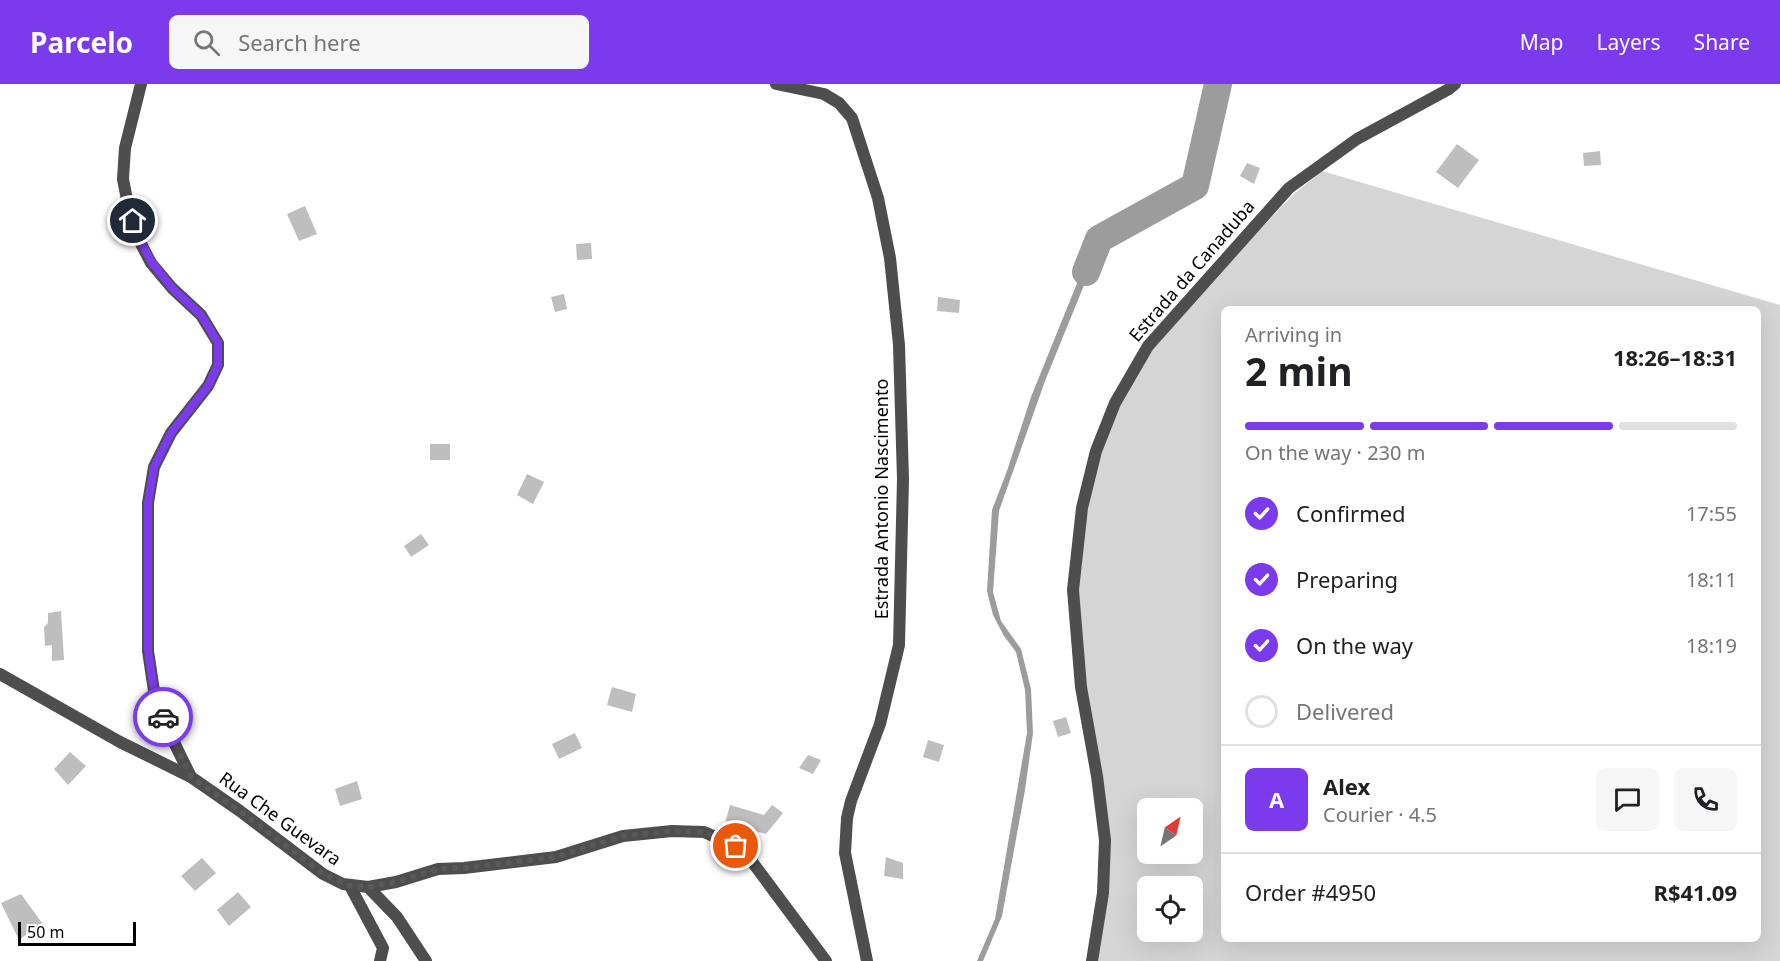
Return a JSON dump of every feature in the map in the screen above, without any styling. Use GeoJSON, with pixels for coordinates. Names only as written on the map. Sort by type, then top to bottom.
{"type":"FeatureCollection","features":[{"type":"Feature","properties":{"kind":"street"},"geometry":{"type":"LineString","coordinates":[[141,84],[125,148],[123,179],[128,205],[138,236],[152,263],[172,288],[201,315],[218,343],[218,365],[208,386],[171,433],[154,467],[148,503],[148,651],[154,691],[165,724],[191,777]]}},
{"type":"Feature","properties":{"kind":"street","name":"Estrada Antonio Nascimento"},"geometry":{"type":"LineString","coordinates":[[776,84],[824,94],[839,103],[852,118],[878,198],[892,280],[899,345],[903,479],[899,645],[892,682],[880,724],[851,801],[845,854],[867,961]]}},
{"type":"Feature","properties":{"kind":"street","name":"Estrada da Canaduba"},"geometry":{"type":"LineString","coordinates":[[1092,961],[1103,893],[1105,840],[1097,776],[1081,687],[1073,590],[1082,507],[1096,451],[1115,403],[1148,346],[1289,188],[1357,139],[1455,84]]}},
{"type":"Feature","properties":{"kind":"street","name":"Rua Che Guevara"},"geometry":{"type":"LineString","coordinates":[[0,674],[120,742],[191,777],[323,874],[350,886],[368,887],[396,882],[438,869],[556,857],[623,836],[672,831],[704,832],[736,846],[753,863],[826,961]]}},
{"type":"Feature","properties":{"kind":"street"},"geometry":{"type":"LineString","coordinates":[[350,886],[383,948],[380,961]]}},
{"type":"Feature","properties":{"kind":"street"},"geometry":{"type":"LineString","coordinates":[[368,887],[397,917],[426,961]]}},
{"type":"Feature","properties":{"kind":"shaded area"},"geometry":{"type":"Polygon","coordinates":[[[1322,171],[1780,305],[1780,961],[1097,961],[1107,899],[1077,586],[1085,524],[1100,451],[1121,401],[1151,349],[1230,260],[1294,194],[1322,171]]]}},
{"type":"Feature","properties":{"kind":"shaded area"},"geometry":{"type":"Polygon","coordinates":[[[1097,234],[1102,241],[1045,381],[999,511],[993,592],[1001,621],[1021,649],[1031,689],[1033,733],[1002,916],[983,961],[977,961],[995,919],[1027,733],[1025,690],[1016,652],[993,615],[987,591],[992,510],[1031,397],[1097,234]]]}},
{"type":"Feature","properties":{"kind":"building"},"geometry":{"type":"Polygon","coordinates":[[[1457,144],[1479,160],[1458,188],[1436,172],[1457,144]]]}},
{"type":"Feature","properties":{"kind":"building"},"geometry":{"type":"Polygon","coordinates":[[[1600,151],[1601,165],[1584,166],[1583,153],[1600,151]]]}},
{"type":"Feature","properties":{"kind":"building"},"geometry":{"type":"Polygon","coordinates":[[[1247,163],[1260,168],[1254,184],[1240,176],[1247,163]]]}},
{"type":"Feature","properties":{"kind":"building"},"geometry":{"type":"Polygon","coordinates":[[[305,206],[317,234],[299,241],[287,214],[305,206]]]}},
{"type":"Feature","properties":{"kind":"building"},"geometry":{"type":"Polygon","coordinates":[[[591,243],[592,259],[577,260],[576,244],[591,243]]]}},
{"type":"Feature","properties":{"kind":"building"},"geometry":{"type":"Polygon","coordinates":[[[564,294],[567,309],[555,312],[551,297],[564,294]]]}},
{"type":"Feature","properties":{"kind":"building"},"geometry":{"type":"Polygon","coordinates":[[[938,297],[960,300],[959,313],[937,311],[938,297]]]}},
{"type":"Feature","properties":{"kind":"building"},"geometry":{"type":"Polygon","coordinates":[[[430,444],[450,444],[450,460],[430,460],[430,444]]]}},
{"type":"Feature","properties":{"kind":"building"},"geometry":{"type":"Polygon","coordinates":[[[527,474],[544,482],[533,504],[517,495],[527,474]]]}},
{"type":"Feature","properties":{"kind":"building"},"geometry":{"type":"Polygon","coordinates":[[[421,534],[429,545],[411,557],[404,546],[421,534]]]}},
{"type":"Feature","properties":{"kind":"building"},"geometry":{"type":"Polygon","coordinates":[[[61,611],[64,660],[52,661],[52,645],[45,646],[44,627],[48,623],[48,613],[61,611]]]}},
{"type":"Feature","properties":{"kind":"building"},"geometry":{"type":"Polygon","coordinates":[[[612,687],[636,694],[632,712],[607,705],[612,687]]]}},
{"type":"Feature","properties":{"kind":"building"},"geometry":{"type":"Polygon","coordinates":[[[1066,717],[1071,733],[1058,737],[1053,721],[1066,717]]]}},
{"type":"Feature","properties":{"kind":"building"},"geometry":{"type":"Polygon","coordinates":[[[575,733],[582,748],[559,759],[552,744],[575,733]]]}},
{"type":"Feature","properties":{"kind":"building"},"geometry":{"type":"Polygon","coordinates":[[[928,740],[944,745],[939,762],[923,757],[928,740]]]}},
{"type":"Feature","properties":{"kind":"building"},"geometry":{"type":"Polygon","coordinates":[[[70,752],[86,766],[68,785],[54,769],[70,752]]]}},
{"type":"Feature","properties":{"kind":"building"},"geometry":{"type":"Polygon","coordinates":[[[808,755],[821,760],[813,774],[799,768],[808,755]]]}},
{"type":"Feature","properties":{"kind":"building"},"geometry":{"type":"Polygon","coordinates":[[[357,781],[362,799],[340,806],[335,789],[357,781]]]}},
{"type":"Feature","properties":{"kind":"building"},"geometry":{"type":"Polygon","coordinates":[[[730,805],[764,815],[772,805],[783,813],[766,834],[725,823],[730,805]]]}},
{"type":"Feature","properties":{"kind":"building"},"geometry":{"type":"Polygon","coordinates":[[[886,857],[903,863],[903,879],[884,876],[886,857]]]}},
{"type":"Feature","properties":{"kind":"building"},"geometry":{"type":"Polygon","coordinates":[[[202,858],[216,873],[195,891],[181,876],[202,858]]]}},
{"type":"Feature","properties":{"kind":"building"},"geometry":{"type":"Polygon","coordinates":[[[238,892],[251,907],[229,926],[217,910],[238,892]]]}},
{"type":"Feature","properties":{"kind":"building"},"geometry":{"type":"Polygon","coordinates":[[[21,894],[42,923],[19,940],[1,903],[21,894]]]}},
{"type":"Feature","properties":{"kind":"waterway"},"geometry":{"type":"LineString","coordinates":[[1086,272],[1099,239],[1195,186],[1218,84]]}},
{"type":"Feature","properties":{"kind":"way so far"},"geometry":{"type":"LineString","coordinates":[[163,717],[191,777],[323,874],[350,886],[368,887],[396,882],[438,869],[556,857],[623,836],[672,831],[704,832],[736,846]]}},
{"type":"Feature","properties":{"kind":"route"},"geometry":{"type":"LineString","coordinates":[[133,221],[152,263],[172,288],[201,315],[218,343],[218,365],[208,386],[171,433],[154,467],[148,503],[148,651],[154,691],[163,717]]}}]}
